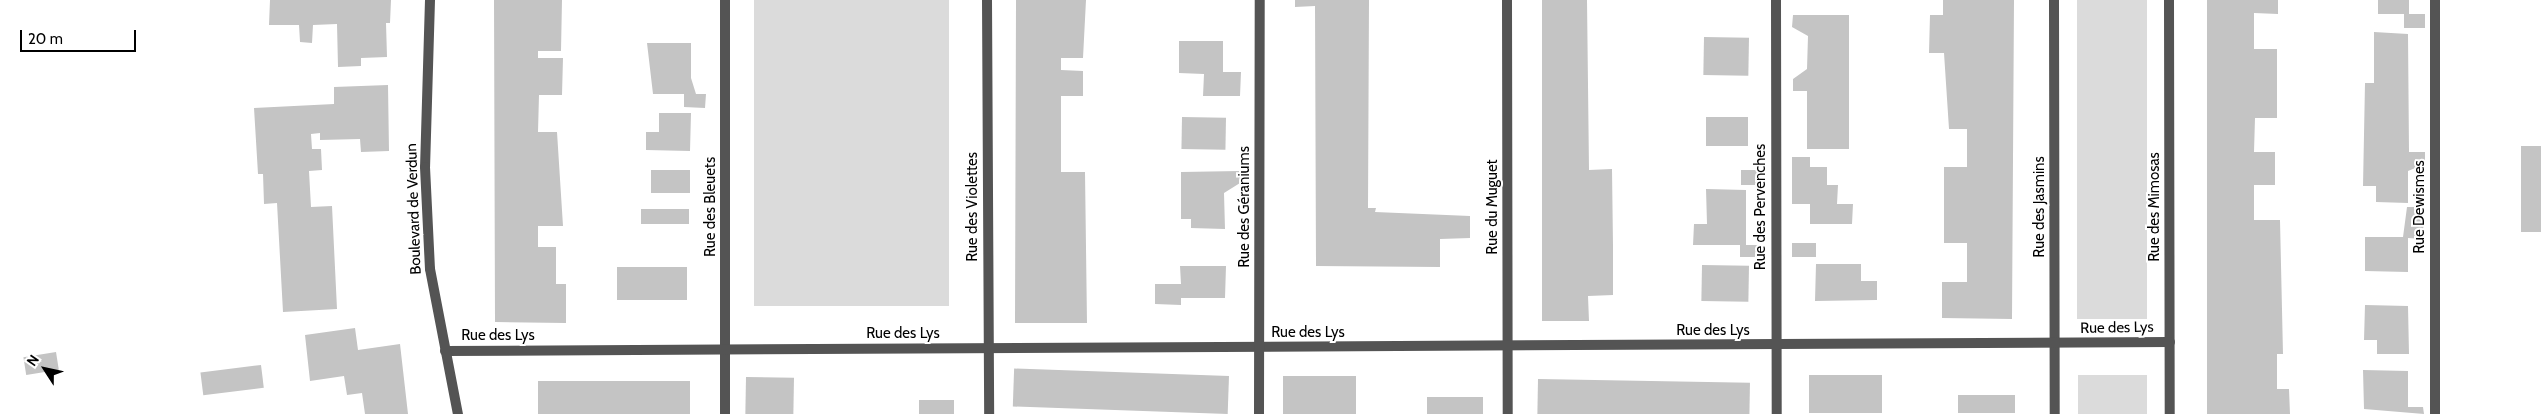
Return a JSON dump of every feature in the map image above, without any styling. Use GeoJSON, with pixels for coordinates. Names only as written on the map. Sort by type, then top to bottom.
{"type":"FeatureCollection","features":[{"type":"Feature","properties":{"kind":"street","name":"Boulevard de Verdun"},"geometry":{"type":"LineString","coordinates":[[430,0],[426,199],[430,269],[458,414]]}},
{"type":"Feature","properties":{"kind":"street","name":"Rue des Bleuets"},"geometry":{"type":"LineString","coordinates":[[725,0],[726,414]]}},
{"type":"Feature","properties":{"kind":"street","name":"Rue des Violettes"},"geometry":{"type":"LineString","coordinates":[[988,0],[989,414]]}},
{"type":"Feature","properties":{"kind":"street","name":"Rue des Géraniums"},"geometry":{"type":"LineString","coordinates":[[1259,414],[1260,0]]}},
{"type":"Feature","properties":{"kind":"street","name":"Rue du Muguet"},"geometry":{"type":"LineString","coordinates":[[1507,0],[1508,414]]}},
{"type":"Feature","properties":{"kind":"street","name":"Rue des Pervenches"},"geometry":{"type":"LineString","coordinates":[[1776,0],[1777,414]]}},
{"type":"Feature","properties":{"kind":"street","name":"Rue des Jasmins"},"geometry":{"type":"LineString","coordinates":[[2054,0],[2055,414]]}},
{"type":"Feature","properties":{"kind":"street","name":"Rue des Mimosas"},"geometry":{"type":"LineString","coordinates":[[2169,0],[2170,414]]}},
{"type":"Feature","properties":{"kind":"street","name":"Rue Dewismes"},"geometry":{"type":"LineString","coordinates":[[2435,0],[2435,414]]}},
{"type":"Feature","properties":{"kind":"street","name":"Rue des Lys"},"geometry":{"type":"LineString","coordinates":[[445,351],[2056,345],[2170,342]]}},
{"type":"Feature","properties":{"kind":"shaded area"},"geometry":{"type":"Polygon","coordinates":[[[754,0],[949,0],[949,306],[754,306],[754,0]]]}},
{"type":"Feature","properties":{"kind":"shaded area"},"geometry":{"type":"Polygon","coordinates":[[[2077,0],[2147,0],[2147,319],[2077,319],[2077,0]]]}},
{"type":"Feature","properties":{"kind":"shaded area"},"geometry":{"type":"Polygon","coordinates":[[[2078,375],[2147,375],[2147,414],[2078,414],[2078,375]]]}},
{"type":"Feature","properties":{"kind":"building"},"geometry":{"type":"Polygon","coordinates":[[[270,0],[391,0],[390,23],[386,23],[387,57],[361,58],[361,66],[338,67],[337,24],[313,25],[312,43],[300,42],[299,25],[269,25],[270,0]]]}},
{"type":"Feature","properties":{"kind":"building"},"geometry":{"type":"Polygon","coordinates":[[[494,0],[562,0],[561,51],[538,51],[538,58],[563,58],[562,95],[539,95],[538,132],[557,132],[563,226],[538,226],[538,247],[556,247],[556,284],[566,284],[566,323],[495,322],[494,0]]]}},
{"type":"Feature","properties":{"kind":"building"},"geometry":{"type":"Polygon","coordinates":[[[1016,0],[1086,0],[1083,58],[1061,58],[1061,70],[1083,71],[1083,96],[1061,96],[1061,172],[1085,172],[1087,323],[1015,323],[1016,0]]]}},
{"type":"Feature","properties":{"kind":"building"},"geometry":{"type":"Polygon","coordinates":[[[1295,0],[1369,0],[1368,208],[1376,208],[1375,212],[1470,216],[1470,238],[1440,239],[1440,267],[1316,266],[1315,6],[1295,7],[1295,0]]]}},
{"type":"Feature","properties":{"kind":"building"},"geometry":{"type":"Polygon","coordinates":[[[1542,0],[1587,0],[1589,170],[1612,169],[1613,295],[1588,296],[1589,321],[1542,321],[1542,0]]]}},
{"type":"Feature","properties":{"kind":"building"},"geometry":{"type":"Polygon","coordinates":[[[1943,0],[2014,0],[2012,319],[1942,318],[1942,282],[1967,282],[1967,243],[1944,243],[1944,167],[1967,167],[1967,129],[1949,129],[1944,53],[1929,53],[1930,15],[1943,15],[1943,0]]]}},
{"type":"Feature","properties":{"kind":"building"},"geometry":{"type":"Polygon","coordinates":[[[2207,0],[2278,0],[2278,14],[2254,13],[2254,49],[2277,49],[2277,118],[2255,118],[2254,152],[2275,152],[2275,185],[2254,185],[2254,220],[2280,220],[2283,354],[2277,354],[2277,389],[2289,389],[2290,414],[2207,414],[2207,0]]]}},
{"type":"Feature","properties":{"kind":"building"},"geometry":{"type":"Polygon","coordinates":[[[2378,0],[2409,0],[2409,14],[2425,14],[2425,28],[2404,28],[2404,14],[2378,14],[2378,0]]]}},
{"type":"Feature","properties":{"kind":"building"},"geometry":{"type":"Polygon","coordinates":[[[1793,15],[1849,15],[1849,149],[1807,149],[1807,91],[1793,91],[1793,79],[1807,69],[1808,36],[1792,27],[1793,15]]]}},
{"type":"Feature","properties":{"kind":"building"},"geometry":{"type":"Polygon","coordinates":[[[2374,32],[2408,34],[2409,152],[2425,152],[2425,164],[2408,171],[2408,203],[2376,202],[2376,186],[2363,186],[2365,83],[2374,83],[2374,32]]]}},
{"type":"Feature","properties":{"kind":"building"},"geometry":{"type":"Polygon","coordinates":[[[1704,37],[1749,38],[1748,76],[1703,75],[1704,37]]]}},
{"type":"Feature","properties":{"kind":"building"},"geometry":{"type":"Polygon","coordinates":[[[1179,41],[1223,41],[1223,72],[1241,72],[1240,96],[1203,96],[1204,74],[1179,73],[1179,41]]]}},
{"type":"Feature","properties":{"kind":"building"},"geometry":{"type":"Polygon","coordinates":[[[647,43],[691,43],[691,78],[696,94],[706,94],[705,108],[684,107],[684,94],[653,94],[647,43]]]}},
{"type":"Feature","properties":{"kind":"building"},"geometry":{"type":"Polygon","coordinates":[[[388,85],[389,151],[361,152],[360,139],[320,140],[320,133],[311,134],[312,149],[321,149],[322,170],[309,171],[311,207],[332,206],[337,309],[283,312],[277,203],[264,204],[263,174],[258,174],[254,108],[334,104],[334,87],[388,85]]]}},
{"type":"Feature","properties":{"kind":"building"},"geometry":{"type":"Polygon","coordinates":[[[659,113],[691,113],[690,151],[646,150],[646,132],[659,132],[659,113]]]}},
{"type":"Feature","properties":{"kind":"building"},"geometry":{"type":"Polygon","coordinates":[[[1182,117],[1226,118],[1225,150],[1181,149],[1182,117]]]}},
{"type":"Feature","properties":{"kind":"building"},"geometry":{"type":"Polygon","coordinates":[[[1706,117],[1748,117],[1748,146],[1706,146],[1706,117]]]}},
{"type":"Feature","properties":{"kind":"building"},"geometry":{"type":"Polygon","coordinates":[[[2521,146],[2541,146],[2541,232],[2521,232],[2521,146]]]}},
{"type":"Feature","properties":{"kind":"building"},"geometry":{"type":"Polygon","coordinates":[[[1792,157],[1810,157],[1810,167],[1827,167],[1827,185],[1838,185],[1837,204],[1853,204],[1852,224],[1810,224],[1810,204],[1792,204],[1792,157]]]}},
{"type":"Feature","properties":{"kind":"building"},"geometry":{"type":"Polygon","coordinates":[[[651,170],[690,170],[690,193],[651,193],[651,170]]]}},
{"type":"Feature","properties":{"kind":"building"},"geometry":{"type":"Polygon","coordinates":[[[1741,170],[1765,170],[1765,185],[1741,185],[1741,170]]]}},
{"type":"Feature","properties":{"kind":"building"},"geometry":{"type":"Polygon","coordinates":[[[1240,171],[1240,183],[1224,193],[1225,229],[1191,228],[1191,219],[1181,219],[1181,172],[1240,171]]]}},
{"type":"Feature","properties":{"kind":"building"},"geometry":{"type":"Polygon","coordinates":[[[1706,189],[1746,190],[1746,245],[1764,245],[1764,257],[1740,257],[1740,245],[1693,245],[1694,224],[1707,224],[1706,189]]]}},
{"type":"Feature","properties":{"kind":"building"},"geometry":{"type":"Polygon","coordinates":[[[2407,207],[2424,207],[2423,239],[2408,238],[2408,272],[2365,271],[2365,237],[2403,237],[2407,207]]]}},
{"type":"Feature","properties":{"kind":"building"},"geometry":{"type":"Polygon","coordinates":[[[641,209],[689,209],[689,224],[641,224],[641,209]]]}},
{"type":"Feature","properties":{"kind":"building"},"geometry":{"type":"Polygon","coordinates":[[[1792,243],[1816,243],[1816,257],[1792,257],[1792,243]]]}},
{"type":"Feature","properties":{"kind":"building"},"geometry":{"type":"Polygon","coordinates":[[[1816,264],[1861,264],[1861,281],[1877,281],[1877,300],[1815,301],[1816,264]]]}},
{"type":"Feature","properties":{"kind":"building"},"geometry":{"type":"Polygon","coordinates":[[[1702,265],[1749,266],[1748,302],[1701,301],[1702,265]]]}},
{"type":"Feature","properties":{"kind":"building"},"geometry":{"type":"Polygon","coordinates":[[[1180,266],[1226,266],[1225,298],[1181,298],[1181,305],[1155,304],[1155,284],[1181,284],[1180,266]]]}},
{"type":"Feature","properties":{"kind":"building"},"geometry":{"type":"Polygon","coordinates":[[[617,267],[687,267],[687,300],[617,300],[617,267]]]}},
{"type":"Feature","properties":{"kind":"building"},"geometry":{"type":"Polygon","coordinates":[[[2365,305],[2408,306],[2409,354],[2377,354],[2377,340],[2364,340],[2365,305]]]}},
{"type":"Feature","properties":{"kind":"building"},"geometry":{"type":"Polygon","coordinates":[[[355,328],[358,350],[400,344],[408,414],[365,414],[362,393],[347,395],[344,376],[310,381],[305,335],[355,328]]]}},
{"type":"Feature","properties":{"kind":"building"},"geometry":{"type":"Polygon","coordinates":[[[56,352],[59,370],[26,375],[23,357],[56,352]]]}},
{"type":"Feature","properties":{"kind":"building"},"geometry":{"type":"Polygon","coordinates":[[[261,365],[264,388],[203,395],[200,372],[261,365]]]}},
{"type":"Feature","properties":{"kind":"building"},"geometry":{"type":"Polygon","coordinates":[[[1014,368],[1229,376],[1228,414],[1013,406],[1014,368]]]}},
{"type":"Feature","properties":{"kind":"building"},"geometry":{"type":"Polygon","coordinates":[[[2363,370],[2408,371],[2408,407],[2423,407],[2424,414],[2364,409],[2363,370]]]}},
{"type":"Feature","properties":{"kind":"building"},"geometry":{"type":"Polygon","coordinates":[[[1809,375],[1882,375],[1882,413],[1809,413],[1809,375]]]}},
{"type":"Feature","properties":{"kind":"building"},"geometry":{"type":"Polygon","coordinates":[[[1283,376],[1356,376],[1356,414],[1283,414],[1283,376]]]}},
{"type":"Feature","properties":{"kind":"building"},"geometry":{"type":"Polygon","coordinates":[[[746,377],[794,378],[793,414],[745,414],[746,377]]]}},
{"type":"Feature","properties":{"kind":"building"},"geometry":{"type":"Polygon","coordinates":[[[1538,379],[1750,383],[1749,414],[1537,414],[1538,379]]]}},
{"type":"Feature","properties":{"kind":"building"},"geometry":{"type":"Polygon","coordinates":[[[538,381],[690,381],[690,414],[538,414],[538,381]]]}},
{"type":"Feature","properties":{"kind":"building"},"geometry":{"type":"Polygon","coordinates":[[[1958,395],[2015,395],[2015,413],[1958,413],[1958,395]]]}},
{"type":"Feature","properties":{"kind":"building"},"geometry":{"type":"Polygon","coordinates":[[[1427,397],[1483,397],[1483,414],[1427,414],[1427,397]]]}},
{"type":"Feature","properties":{"kind":"building"},"geometry":{"type":"Polygon","coordinates":[[[919,400],[954,400],[954,414],[919,414],[919,400]]]}}]}
